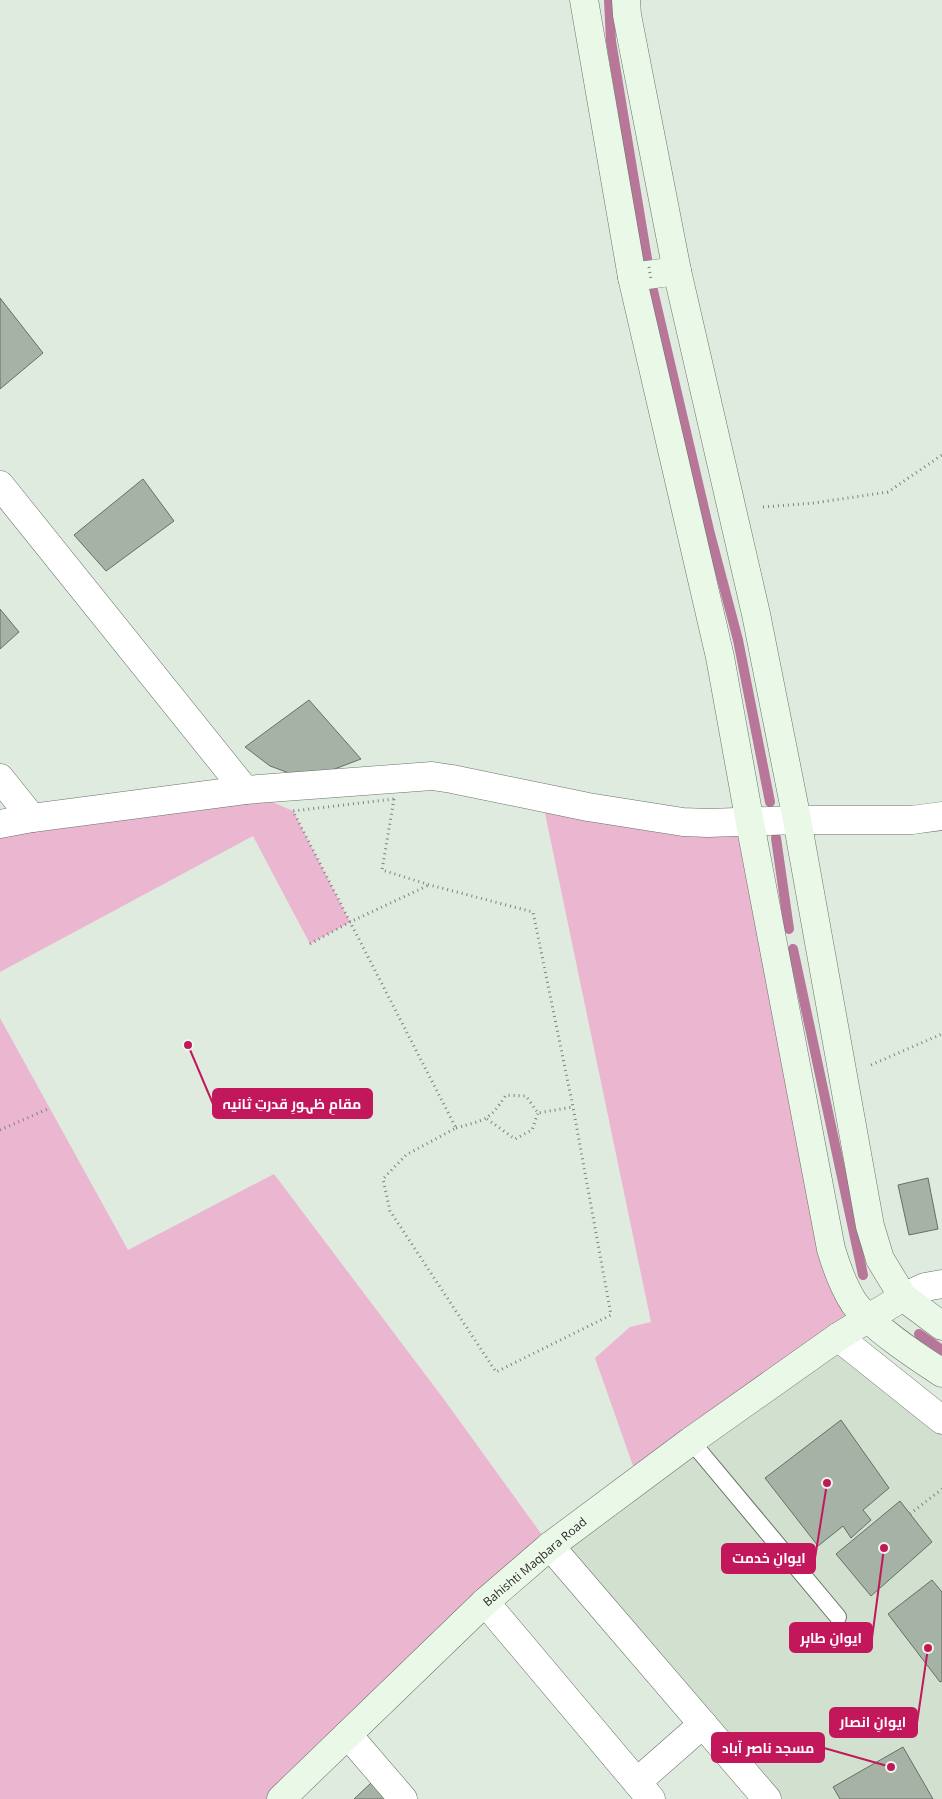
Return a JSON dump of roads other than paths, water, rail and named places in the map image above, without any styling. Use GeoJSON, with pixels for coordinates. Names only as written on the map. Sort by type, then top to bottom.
{"type":"FeatureCollection","features":[{"type":"Feature","properties":{"kind":"street"},"geometry":{"type":"LineString","coordinates":[[584,0],[644,275],[720,657],[750,823],[837,1271],[855,1304],[868,1318],[900,1344],[942,1373]]}},
{"type":"Feature","properties":{"kind":"street"},"geometry":{"type":"LineString","coordinates":[[626,0],[678,271],[756,614],[797,820],[870,1226],[880,1259],[923,1289],[942,1326]]}},
{"type":"Feature","properties":{"kind":"street"},"geometry":{"type":"LineString","coordinates":[[644,275],[678,271]]}},
{"type":"Feature","properties":{"kind":"street"},"geometry":{"type":"LineString","coordinates":[[0,486],[246,790]]}},
{"type":"Feature","properties":{"kind":"street"},"geometry":{"type":"LineString","coordinates":[[0,824],[32,818],[246,790],[432,776],[631,815],[708,823],[797,820],[912,820],[942,816]]}},
{"type":"Feature","properties":{"kind":"street"},"geometry":{"type":"LineString","coordinates":[[0,778],[32,818]]}},
{"type":"Feature","properties":{"kind":"street","name":"Bahishti Maqbara Road"},"geometry":{"type":"LineString","coordinates":[[281,1799],[485,1602],[550,1546],[691,1441],[838,1337],[868,1318],[923,1289]]}},
{"type":"Feature","properties":{"kind":"street"},"geometry":{"type":"LineString","coordinates":[[838,1337],[942,1420]]}},
{"type":"Feature","properties":{"kind":"street"},"geometry":{"type":"LineString","coordinates":[[550,1546],[767,1799]]}},
{"type":"Feature","properties":{"kind":"street"},"geometry":{"type":"LineString","coordinates":[[485,1602],[644,1790],[703,1724]]}},
{"type":"Feature","properties":{"kind":"street"},"geometry":{"type":"LineString","coordinates":[[348,1735],[404,1799]]}},
{"type":"Feature","properties":{"kind":"lane"},"geometry":{"type":"LineString","coordinates":[[691,1441],[838,1617]]}},
{"type":"Feature","properties":{"kind":"waterway"},"geometry":{"type":"LineString","coordinates":[[609,0],[611,41],[648,265]]}},
{"type":"Feature","properties":{"kind":"waterway"},"geometry":{"type":"LineString","coordinates":[[651,282],[709,530],[738,640],[770,802]]}},
{"type":"Feature","properties":{"kind":"waterway"},"geometry":{"type":"LineString","coordinates":[[776,838],[789,929]]}},
{"type":"Feature","properties":{"kind":"waterway"},"geometry":{"type":"LineString","coordinates":[[793,949],[863,1275]]}},
{"type":"Feature","properties":{"kind":"waterway"},"geometry":{"type":"LineString","coordinates":[[919,1334],[942,1350]]}},
{"type":"Feature","properties":{"kind":"place","name":"مقامِ ظہورِ قدرتِ ثانیہ"},"geometry":{"type":"Point","coordinates":[188,1045]}},
{"type":"Feature","properties":{"kind":"place","name":"ایوانِ خدمت"},"geometry":{"type":"Point","coordinates":[827,1483]}},
{"type":"Feature","properties":{"kind":"place","name":"ایوانِ طاہر"},"geometry":{"type":"Point","coordinates":[884,1548]}},
{"type":"Feature","properties":{"kind":"place","name":"ایوانِ انصار"},"geometry":{"type":"Point","coordinates":[928,1648]}},
{"type":"Feature","properties":{"kind":"place","name":"مسجد ناصر آباد"},"geometry":{"type":"Point","coordinates":[891,1767]}}]}
